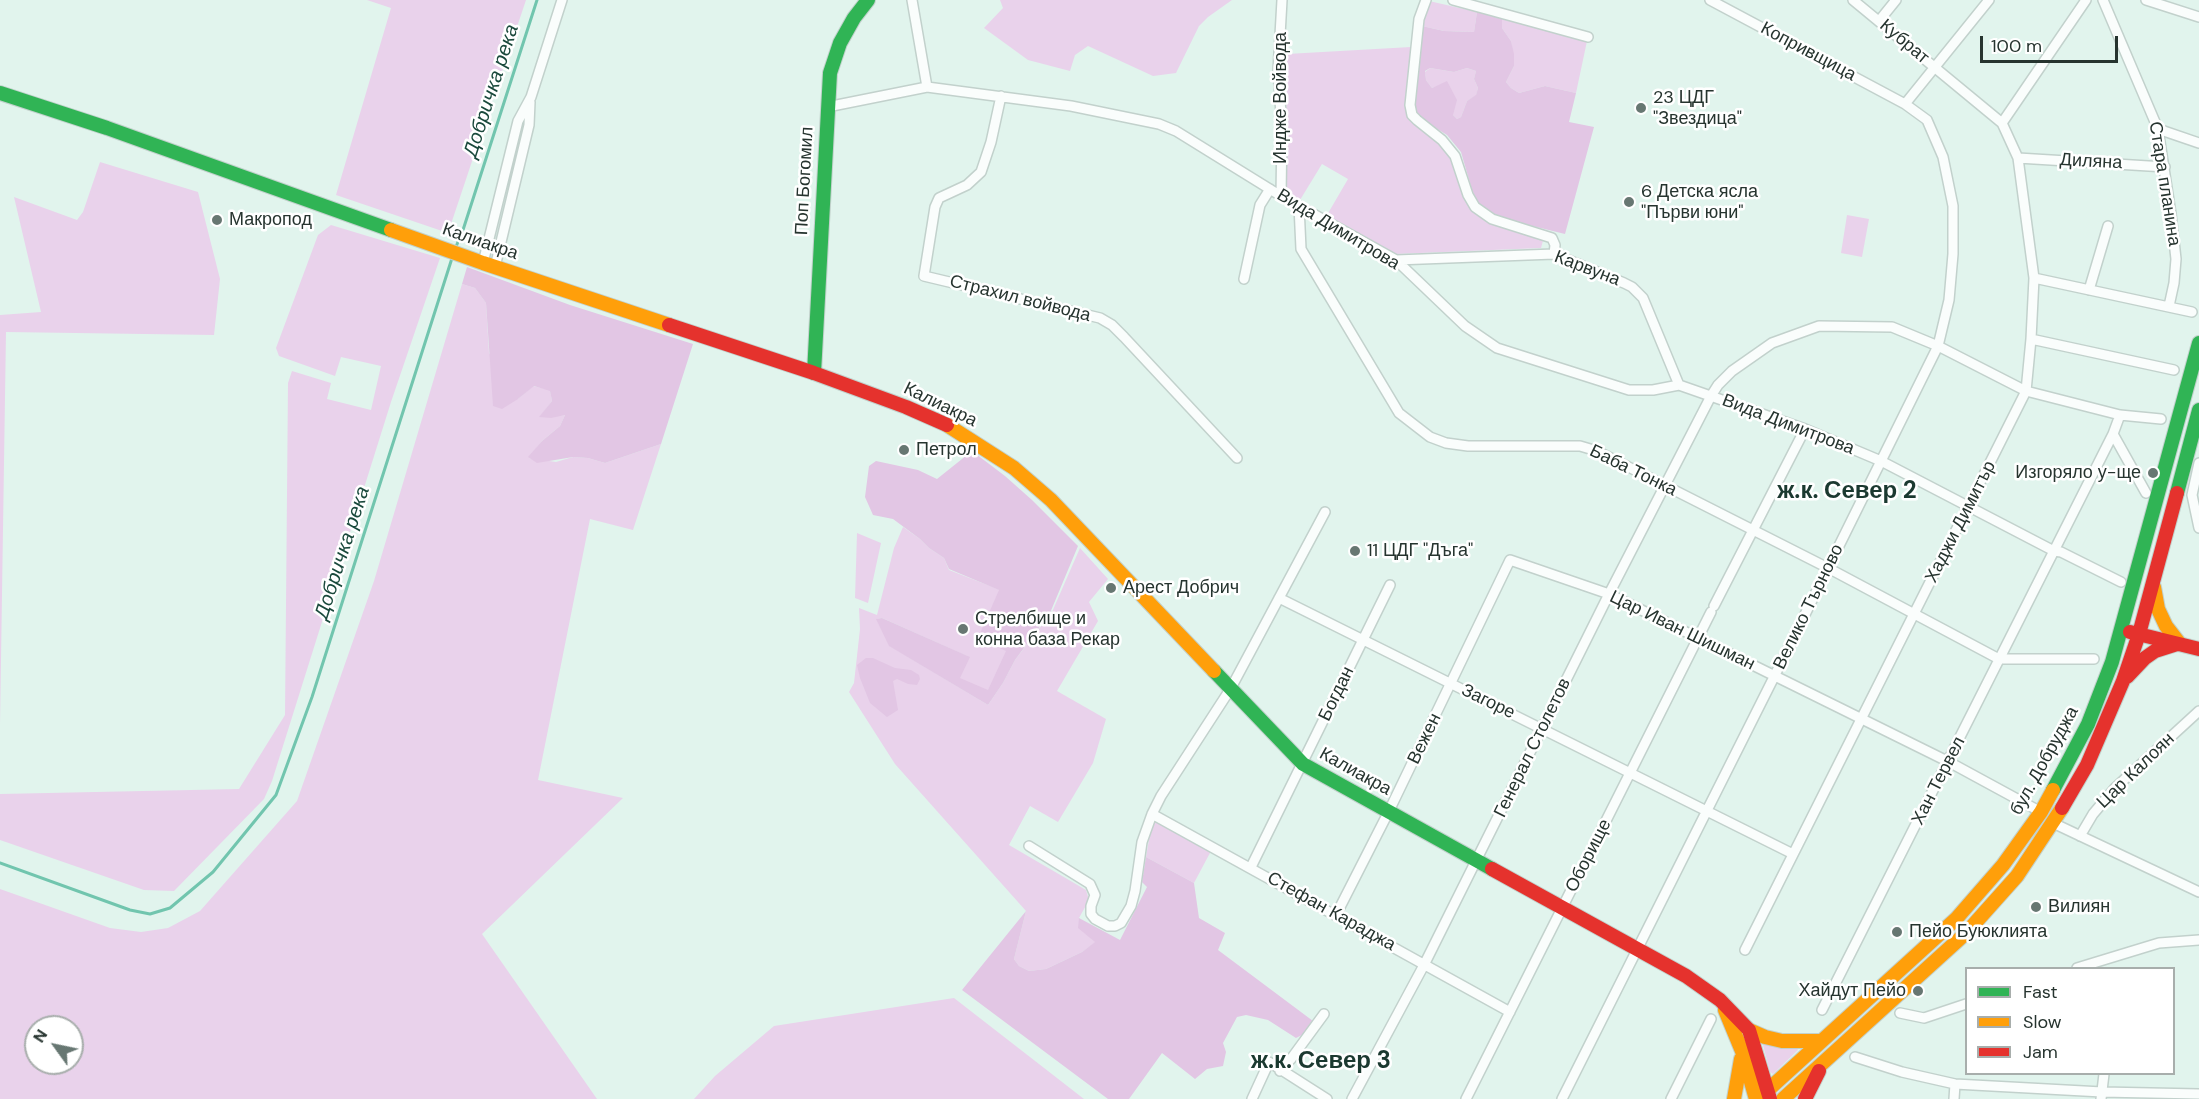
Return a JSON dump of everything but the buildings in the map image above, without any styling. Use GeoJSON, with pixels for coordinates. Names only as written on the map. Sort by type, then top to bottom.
{"type":"FeatureCollection","features":[{"type":"Feature","properties":{"kind":"street"},"geometry":{"type":"LineString","coordinates":[[489,265],[529,125],[531,97],[562,0]]}},
{"type":"Feature","properties":{"kind":"street","name":"Поп Богомил"},"geometry":{"type":"LineString","coordinates":[[814,373],[826,107],[830,73],[840,43],[854,18],[868,0]]}},
{"type":"Feature","properties":{"kind":"street"},"geometry":{"type":"LineString","coordinates":[[912,0],[927,87]]}},
{"type":"Feature","properties":{"kind":"street","name":"Индже Войвода"},"geometry":{"type":"LineString","coordinates":[[1281,196],[1282,129],[1278,71],[1282,0]]}},
{"type":"Feature","properties":{"kind":"street"},"geometry":{"type":"LineString","coordinates":[[1426,0],[1419,19],[1410,105],[1412,115],[1442,140],[1455,156],[1468,195],[1475,207],[1492,219],[1552,238],[1555,244],[1554,254]]}},
{"type":"Feature","properties":{"kind":"street"},"geometry":{"type":"LineString","coordinates":[[1453,0],[1588,37]]}},
{"type":"Feature","properties":{"kind":"street","name":"Копривщица"},"geometry":{"type":"LineString","coordinates":[[1710,0],[1905,104]]}},
{"type":"Feature","properties":{"kind":"street","name":"Кубрат"},"geometry":{"type":"LineString","coordinates":[[1853,0],[1954,84]]}},
{"type":"Feature","properties":{"kind":"street"},"geometry":{"type":"LineString","coordinates":[[1879,21],[1896,0]]}},
{"type":"Feature","properties":{"kind":"street"},"geometry":{"type":"LineString","coordinates":[[1905,104],[1989,0]]}},
{"type":"Feature","properties":{"kind":"street"},"geometry":{"type":"LineString","coordinates":[[2002,123],[2086,0]]}},
{"type":"Feature","properties":{"kind":"street","name":"Стара планина"},"geometry":{"type":"LineString","coordinates":[[2103,0],[2158,129],[2176,259],[2169,306]]}},
{"type":"Feature","properties":{"kind":"street"},"geometry":{"type":"LineString","coordinates":[[2146,0],[2199,17]]}},
{"type":"Feature","properties":{"kind":"street","name":"Хаджи Димитър"},"geometry":{"type":"LineString","coordinates":[[1745,950],[2026,392],[2034,278],[2018,158],[2002,123],[1954,84]]}},
{"type":"Feature","properties":{"kind":"street","name":"Вида Димитрова"},"geometry":{"type":"LineString","coordinates":[[826,107],[927,87],[1071,106],[1159,124],[1176,131],[1281,196],[1396,260],[1465,326],[1497,348],[1629,390],[1653,390],[1679,385],[1805,429],[1881,461],[2054,551]]}},
{"type":"Feature","properties":{"kind":"street","name":"Калиакра"},"geometry":{"type":"LineString","coordinates":[[0,93],[107,128],[489,265],[814,373],[906,406],[946,424],[1014,468],[1055,504],[1303,764],[1638,948],[1686,976],[1720,1000],[1749,1030],[1763,1097]]}},
{"type":"Feature","properties":{"kind":"street","name":"Страхил войвода"},"geometry":{"type":"LineString","coordinates":[[1001,96],[991,142],[981,172],[967,185],[939,198],[935,207],[924,276],[1100,318],[1124,337],[1237,458]]}},
{"type":"Feature","properties":{"kind":"street","name":"Велико Търново"},"geometry":{"type":"LineString","coordinates":[[1562,1099],[1938,346],[1949,300],[1953,254],[1953,206],[1943,158],[1935,136],[1927,120],[1905,104]]}},
{"type":"Feature","properties":{"kind":"street"},"geometry":{"type":"LineString","coordinates":[[2158,129],[2199,143]]}},
{"type":"Feature","properties":{"kind":"street","name":"Диляна"},"geometry":{"type":"LineString","coordinates":[[2018,158],[2164,167]]}},
{"type":"Feature","properties":{"kind":"street","name":"Индже Войвода"},"geometry":{"type":"LineString","coordinates":[[1244,279],[1260,205],[1270,189]]}},
{"type":"Feature","properties":{"kind":"street","name":"Баба Тонка"},"geometry":{"type":"LineString","coordinates":[[1299,206],[1301,249],[1399,413],[1430,437],[1446,443],[1468,446],[1580,446],[1597,451],[1828,568],[2000,659]]}},
{"type":"Feature","properties":{"kind":"street"},"geometry":{"type":"LineString","coordinates":[[2089,290],[2108,226]]}},
{"type":"Feature","properties":{"kind":"street","name":"Карвуна"},"geometry":{"type":"LineString","coordinates":[[1396,260],[1554,254],[1624,283],[1640,294],[1650,312],[1679,385]]}},
{"type":"Feature","properties":{"kind":"street"},"geometry":{"type":"LineString","coordinates":[[2034,278],[2192,312]]}},
{"type":"Feature","properties":{"kind":"street","name":"Генерал Столетов"},"geometry":{"type":"LineString","coordinates":[[1352,1099],[1478,860],[1609,594],[1712,396],[1718,385],[1752,355],[1772,343],[1819,326],[1892,327],[1938,346],[2026,392],[2120,415],[2161,419]]}},
{"type":"Feature","properties":{"kind":"street"},"geometry":{"type":"LineString","coordinates":[[2031,339],[2174,370]]}},
{"type":"Feature","properties":{"kind":"street","name":"бул. Добруджа"},"geometry":{"type":"LineString","coordinates":[[1763,1097],[1820,1041],[1956,920],[2003,865],[2040,812],[2088,724],[2100,695],[2122,630],[2199,343]]}},
{"type":"Feature","properties":{"kind":"street","name":"бул. Добруджа"},"geometry":{"type":"LineString","coordinates":[[1783,1099],[1967,932],[2017,876],[2053,823],[2087,765],[2123,681],[2139,634],[2199,410]]}},
{"type":"Feature","properties":{"kind":"street","name":"Хан Тервел"},"geometry":{"type":"LineString","coordinates":[[1822,1010],[2114,434],[2120,415]]}},
{"type":"Feature","properties":{"kind":"street","name":"Оборище"},"geometry":{"type":"LineString","coordinates":[[1466,1099],[1805,429]]}},
{"type":"Feature","properties":{"kind":"street"},"geometry":{"type":"LineString","coordinates":[[2114,434],[2146,493]]}},
{"type":"Feature","properties":{"kind":"street"},"geometry":{"type":"LineString","coordinates":[[2199,463],[2192,495],[2199,528]]}},
{"type":"Feature","properties":{"kind":"street"},"geometry":{"type":"LineString","coordinates":[[1029,846],[1090,884],[1095,895],[1091,914],[1095,919],[1108,926],[1115,927],[1120,923],[1131,906],[1142,842],[1152,814],[1161,796],[1231,688],[1325,512]]}},
{"type":"Feature","properties":{"kind":"street"},"geometry":{"type":"LineString","coordinates":[[2054,551],[2061,552],[2121,582]]}},
{"type":"Feature","properties":{"kind":"street","name":"Цар Иван Шишман"},"geometry":{"type":"LineString","coordinates":[[1510,561],[1609,594],[1948,762],[2040,812]]}},
{"type":"Feature","properties":{"kind":"street","name":"Вежен"},"geometry":{"type":"LineString","coordinates":[[1336,915],[1510,561]]}},
{"type":"Feature","properties":{"kind":"street"},"geometry":{"type":"LineString","coordinates":[[2153,580],[2158,609],[2166,626],[2181,644]]}},
{"type":"Feature","properties":{"kind":"street","name":"Богдан"},"geometry":{"type":"LineString","coordinates":[[1251,867],[1390,585]]}},
{"type":"Feature","properties":{"kind":"street","name":"Загоре"},"geometry":{"type":"LineString","coordinates":[[1279,598],[1793,854]]}},
{"type":"Feature","properties":{"kind":"street"},"geometry":{"type":"LineString","coordinates":[[2122,630],[2199,649]]}},
{"type":"Feature","properties":{"kind":"street"},"geometry":{"type":"LineString","coordinates":[[2123,681],[2155,651],[2181,644]]}},
{"type":"Feature","properties":{"kind":"street"},"geometry":{"type":"LineString","coordinates":[[2000,659],[2094,659]]}},
{"type":"Feature","properties":{"kind":"street","name":"Цар Калоян"},"geometry":{"type":"LineString","coordinates":[[2080,836],[2093,814],[2115,788],[2199,711]]}},
{"type":"Feature","properties":{"kind":"street","name":"Стефан Караджа"},"geometry":{"type":"LineString","coordinates":[[1152,814],[1510,1012]]}},
{"type":"Feature","properties":{"kind":"street"},"geometry":{"type":"LineString","coordinates":[[2053,823],[2199,892]]}},
{"type":"Feature","properties":{"kind":"street"},"geometry":{"type":"LineString","coordinates":[[2083,967],[2159,943],[2199,940]]}},
{"type":"Feature","properties":{"kind":"street"},"geometry":{"type":"LineString","coordinates":[[2115,967],[2116,956]]}},
{"type":"Feature","properties":{"kind":"street"},"geometry":{"type":"LineString","coordinates":[[1720,1000],[1763,1097]]}},
{"type":"Feature","properties":{"kind":"street"},"geometry":{"type":"LineString","coordinates":[[1900,1013],[1924,1018],[1965,1004]]}},
{"type":"Feature","properties":{"kind":"street"},"geometry":{"type":"LineString","coordinates":[[1280,1071],[1324,1014]]}},
{"type":"Feature","properties":{"kind":"street"},"geometry":{"type":"LineString","coordinates":[[1671,1099],[1711,1019]]}},
{"type":"Feature","properties":{"kind":"street"},"geometry":{"type":"LineString","coordinates":[[1749,1030],[1782,1041],[1820,1041]]}},
{"type":"Feature","properties":{"kind":"street"},"geometry":{"type":"LineString","coordinates":[[1734,1099],[1742,1051]]}},
{"type":"Feature","properties":{"kind":"street"},"geometry":{"type":"LineString","coordinates":[[1855,1057],[1902,1072],[1955,1084],[2102,1095],[2199,1094]]}},
{"type":"Feature","properties":{"kind":"street"},"geometry":{"type":"LineString","coordinates":[[1805,1099],[1827,1058]]}},
{"type":"Feature","properties":{"kind":"street"},"geometry":{"type":"LineString","coordinates":[[1252,1099],[1269,1062],[1327,1099]]}},
{"type":"Feature","properties":{"kind":"street"},"geometry":{"type":"LineString","coordinates":[[2102,1095],[2104,1075]]}},
{"type":"Feature","properties":{"kind":"street"},"geometry":{"type":"LineString","coordinates":[[1954,1099],[1955,1084]]}},
{"type":"Feature","properties":{"kind":"shaded area"},"geometry":{"type":"Polygon","coordinates":[[[367,0],[526,0],[448,233],[336,195],[391,8],[367,0]]]}},
{"type":"Feature","properties":{"kind":"shaded area"},"geometry":{"type":"Polygon","coordinates":[[[1000,0],[1232,0],[1199,26],[1176,73],[1153,76],[1088,46],[1075,55],[1070,71],[1028,60],[984,28],[1003,8],[1000,0]]]}},
{"type":"Feature","properties":{"kind":"shaded area"},"geometry":{"type":"Polygon","coordinates":[[[1429,1],[1477,12],[1474,32],[1444,31],[1422,26],[1429,1]]]}},
{"type":"Feature","properties":{"kind":"shaded area"},"geometry":{"type":"Polygon","coordinates":[[[1477,12],[1502,19],[1502,28],[1511,41],[1514,54],[1514,66],[1506,82],[1511,88],[1519,93],[1545,86],[1576,93],[1569,122],[1594,127],[1565,234],[1496,217],[1481,209],[1472,190],[1461,152],[1447,135],[1423,120],[1416,111],[1422,26],[1444,31],[1474,32],[1477,12]],[[1430,68],[1425,71],[1426,80],[1432,88],[1447,81],[1457,100],[1453,115],[1457,119],[1461,117],[1467,101],[1476,95],[1478,88],[1474,79],[1476,71],[1467,68],[1454,72],[1430,68]]]}},
{"type":"Feature","properties":{"kind":"shaded area"},"geometry":{"type":"Polygon","coordinates":[[[1502,19],[1587,41],[1576,93],[1545,86],[1519,93],[1511,88],[1506,82],[1514,66],[1511,41],[1502,28],[1502,19]]]}},
{"type":"Feature","properties":{"kind":"shaded area"},"geometry":{"type":"Polygon","coordinates":[[[1411,47],[1406,112],[1409,120],[1442,144],[1453,159],[1463,195],[1474,212],[1489,222],[1544,237],[1541,248],[1396,254],[1327,215],[1348,179],[1322,164],[1300,200],[1285,190],[1287,54],[1411,47]]]}},
{"type":"Feature","properties":{"kind":"shaded area"},"geometry":{"type":"Polygon","coordinates":[[[1430,68],[1454,72],[1467,68],[1476,71],[1474,79],[1478,88],[1476,96],[1467,101],[1461,117],[1457,119],[1453,115],[1438,86],[1432,88],[1426,80],[1425,72],[1430,68]]]}},
{"type":"Feature","properties":{"kind":"shaded area"},"geometry":{"type":"Polygon","coordinates":[[[100,162],[198,192],[220,279],[214,335],[6,332],[0,725],[0,315],[41,312],[14,197],[77,220],[83,212],[100,162]]]}},
{"type":"Feature","properties":{"kind":"shaded area"},"geometry":{"type":"Polygon","coordinates":[[[1847,215],[1869,219],[1862,257],[1841,253],[1847,215]]]}},
{"type":"Feature","properties":{"kind":"shaded area"},"geometry":{"type":"Polygon","coordinates":[[[331,225],[440,258],[391,402],[272,781],[264,799],[174,891],[144,890],[0,840],[0,794],[239,789],[285,715],[288,383],[292,371],[331,383],[327,399],[371,410],[381,366],[341,357],[335,376],[279,356],[276,348],[318,235],[331,225]]]}},
{"type":"Feature","properties":{"kind":"shaded area"},"geometry":{"type":"Polygon","coordinates":[[[467,267],[570,305],[693,344],[661,444],[605,463],[573,457],[537,463],[528,457],[560,426],[565,415],[551,418],[539,417],[552,401],[550,391],[534,386],[502,409],[493,406],[486,303],[475,288],[462,284],[467,267]]]}},
{"type":"Feature","properties":{"kind":"shaded area"},"geometry":{"type":"Polygon","coordinates":[[[462,284],[475,288],[486,303],[489,353],[518,399],[533,386],[550,390],[552,401],[540,417],[565,415],[560,426],[542,441],[529,458],[556,462],[573,457],[605,463],[661,444],[633,530],[590,519],[538,780],[623,798],[482,934],[597,1099],[0,1099],[0,889],[110,928],[141,932],[168,928],[200,911],[297,801],[374,581],[462,284]]]}},
{"type":"Feature","properties":{"kind":"shaded area"},"geometry":{"type":"Polygon","coordinates":[[[972,451],[1032,500],[1078,546],[1050,613],[1015,660],[988,705],[889,646],[876,619],[882,618],[970,657],[960,678],[988,690],[1006,651],[978,638],[999,590],[949,569],[944,558],[893,519],[873,515],[865,497],[869,466],[876,461],[918,470],[937,479],[972,451]]]}},
{"type":"Feature","properties":{"kind":"shaded area"},"geometry":{"type":"Polygon","coordinates":[[[903,527],[944,558],[949,570],[1031,602],[992,695],[957,679],[967,656],[882,618],[877,619],[890,646],[988,705],[1015,660],[1052,612],[1080,548],[1108,579],[1089,602],[1098,621],[1057,691],[1106,719],[1093,763],[1058,822],[1030,806],[1009,845],[1086,890],[1089,900],[1079,918],[1079,927],[1096,942],[1082,952],[1046,969],[1029,971],[1019,966],[1014,959],[1026,911],[895,764],[849,692],[854,683],[860,629],[859,608],[877,615],[894,548],[903,527]]]}},
{"type":"Feature","properties":{"kind":"shaded area"},"geometry":{"type":"Polygon","coordinates":[[[857,533],[881,543],[868,603],[855,598],[857,533]]]}},
{"type":"Feature","properties":{"kind":"shaded area"},"geometry":{"type":"Polygon","coordinates":[[[866,658],[873,658],[895,668],[911,670],[919,675],[917,685],[897,679],[893,681],[898,710],[887,717],[870,703],[860,678],[857,665],[866,658]]]}},
{"type":"Feature","properties":{"kind":"shaded area"},"geometry":{"type":"Polygon","coordinates":[[[1156,821],[1211,851],[1194,883],[1146,857],[1150,834],[1156,821]]]}},
{"type":"Feature","properties":{"kind":"shaded area"},"geometry":{"type":"Polygon","coordinates":[[[1146,857],[1194,883],[1199,918],[1225,933],[1218,950],[1313,1021],[1302,1035],[1296,1038],[1268,1020],[1246,1015],[1237,1017],[1223,1043],[1226,1052],[1223,1066],[1207,1069],[1195,1079],[1162,1053],[1129,1099],[1108,1099],[962,990],[1026,911],[1014,959],[1019,966],[1029,971],[1046,969],[1082,952],[1095,942],[1078,928],[1079,918],[1120,940],[1147,887],[1142,882],[1146,857]]]}},
{"type":"Feature","properties":{"kind":"shaded area"},"geometry":{"type":"Polygon","coordinates":[[[954,998],[1084,1099],[694,1099],[715,1076],[774,1026],[954,998]]]}},
{"type":"Feature","properties":{"kind":"shaded area"},"geometry":{"type":"Polygon","coordinates":[[[1762,1041],[1782,1047],[1796,1047],[1798,1050],[1773,1074],[1770,1072],[1762,1041]]]}},
{"type":"Feature","properties":{"kind":"waterway","name":"Добричка река"},"geometry":{"type":"LineString","coordinates":[[455,249],[537,0]]}},
{"type":"Feature","properties":{"kind":"waterway","name":"Добричка река"},"geometry":{"type":"LineString","coordinates":[[0,863],[130,910],[150,914],[170,908],[213,872],[276,795],[312,697],[453,255]]}},
{"type":"Feature","properties":{"kind":"traffic: fast"},"geometry":{"type":"LineString","coordinates":[[814,373],[830,73],[840,43],[854,18],[868,0]]}},
{"type":"Feature","properties":{"kind":"traffic: fast"},"geometry":{"type":"LineString","coordinates":[[0,93],[107,128],[391,230]]}},
{"type":"Feature","properties":{"kind":"traffic: fast"},"geometry":{"type":"LineString","coordinates":[[2053,790],[2088,724],[2112,662],[2199,343]]}},
{"type":"Feature","properties":{"kind":"traffic: fast"},"geometry":{"type":"LineString","coordinates":[[2177,493],[2199,410]]}},
{"type":"Feature","properties":{"kind":"traffic: fast"},"geometry":{"type":"LineString","coordinates":[[1214,671],[1303,764],[1492,869]]}},
{"type":"Feature","properties":{"kind":"traffic: slow"},"geometry":{"type":"LineString","coordinates":[[391,230],[669,325]]}},
{"type":"Feature","properties":{"kind":"traffic: slow"},"geometry":{"type":"LineString","coordinates":[[947,425],[1014,468],[1051,500],[1214,671]]}},
{"type":"Feature","properties":{"kind":"traffic: slow"},"geometry":{"type":"LineString","coordinates":[[2154,587],[2158,609],[2166,626],[2180,644]]}},
{"type":"Feature","properties":{"kind":"traffic: slow"},"geometry":{"type":"LineString","coordinates":[[1758,1099],[1956,919],[2003,865],[2041,812],[2053,790]]}},
{"type":"Feature","properties":{"kind":"traffic: slow"},"geometry":{"type":"LineString","coordinates":[[1783,1099],[1967,932],[2017,876],[2062,808]]}},
{"type":"Feature","properties":{"kind":"traffic: slow"},"geometry":{"type":"LineString","coordinates":[[1725,1010],[1742,1051],[1756,1099]]}},
{"type":"Feature","properties":{"kind":"traffic: slow"},"geometry":{"type":"LineString","coordinates":[[1749,1030],[1782,1041],[1819,1041]]}},
{"type":"Feature","properties":{"kind":"traffic: slow"},"geometry":{"type":"LineString","coordinates":[[1734,1099],[1741,1059]]}},
{"type":"Feature","properties":{"kind":"traffic: jam"},"geometry":{"type":"LineString","coordinates":[[669,325],[814,373],[906,407],[947,425]]}},
{"type":"Feature","properties":{"kind":"traffic: jam"},"geometry":{"type":"LineString","coordinates":[[2062,808],[2087,765],[2123,681],[2139,634],[2177,493]]}},
{"type":"Feature","properties":{"kind":"traffic: jam"},"geometry":{"type":"LineString","coordinates":[[2130,632],[2199,649]]}},
{"type":"Feature","properties":{"kind":"traffic: jam"},"geometry":{"type":"LineString","coordinates":[[2127,677],[2155,651],[2177,644]]}},
{"type":"Feature","properties":{"kind":"traffic: jam"},"geometry":{"type":"LineString","coordinates":[[1492,869],[1686,976],[1720,1000],[1749,1030],[1770,1099]]}},
{"type":"Feature","properties":{"kind":"traffic: jam"},"geometry":{"type":"LineString","coordinates":[[1805,1099],[1819,1071]]}},
{"type":"Feature","properties":{"kind":"place","name":"23 ЦДГ \"Звездица\""},"geometry":{"type":"Point","coordinates":[1641,108]}},
{"type":"Feature","properties":{"kind":"place","name":"6 Детска ясла \"Първи юни\""},"geometry":{"type":"Point","coordinates":[1629,202]}},
{"type":"Feature","properties":{"kind":"place","name":"Макропод"},"geometry":{"type":"Point","coordinates":[217,220]}},
{"type":"Feature","properties":{"kind":"place","name":"Петрол"},"geometry":{"type":"Point","coordinates":[904,450]}},
{"type":"Feature","properties":{"kind":"place","name":"Изгоряло у-ще"},"geometry":{"type":"Point","coordinates":[2153,473]}},
{"type":"Feature","properties":{"kind":"place","name":"11 ЦДГ \"Дъга\""},"geometry":{"type":"Point","coordinates":[1355,551]}},
{"type":"Feature","properties":{"kind":"place","name":"Арест Добрич"},"geometry":{"type":"Point","coordinates":[1111,588]}},
{"type":"Feature","properties":{"kind":"place","name":"Стрелбище и конна база Рекар"},"geometry":{"type":"Point","coordinates":[963,629]}},
{"type":"Feature","properties":{"kind":"place","name":"Вилиян"},"geometry":{"type":"Point","coordinates":[2036,907]}},
{"type":"Feature","properties":{"kind":"place","name":"Пейо Буюклията"},"geometry":{"type":"Point","coordinates":[1897,932]}},
{"type":"Feature","properties":{"kind":"place","name":"Хайдут Пейо"},"geometry":{"type":"Point","coordinates":[1918,991]}},
{"type":"Feature","properties":{"kind":"district","name":"ж.к. Север 2"},"geometry":{"type":"Point","coordinates":[1847,492]}},
{"type":"Feature","properties":{"kind":"district","name":"ж.к. Север 3"},"geometry":{"type":"Point","coordinates":[1321,1062]}}]}
